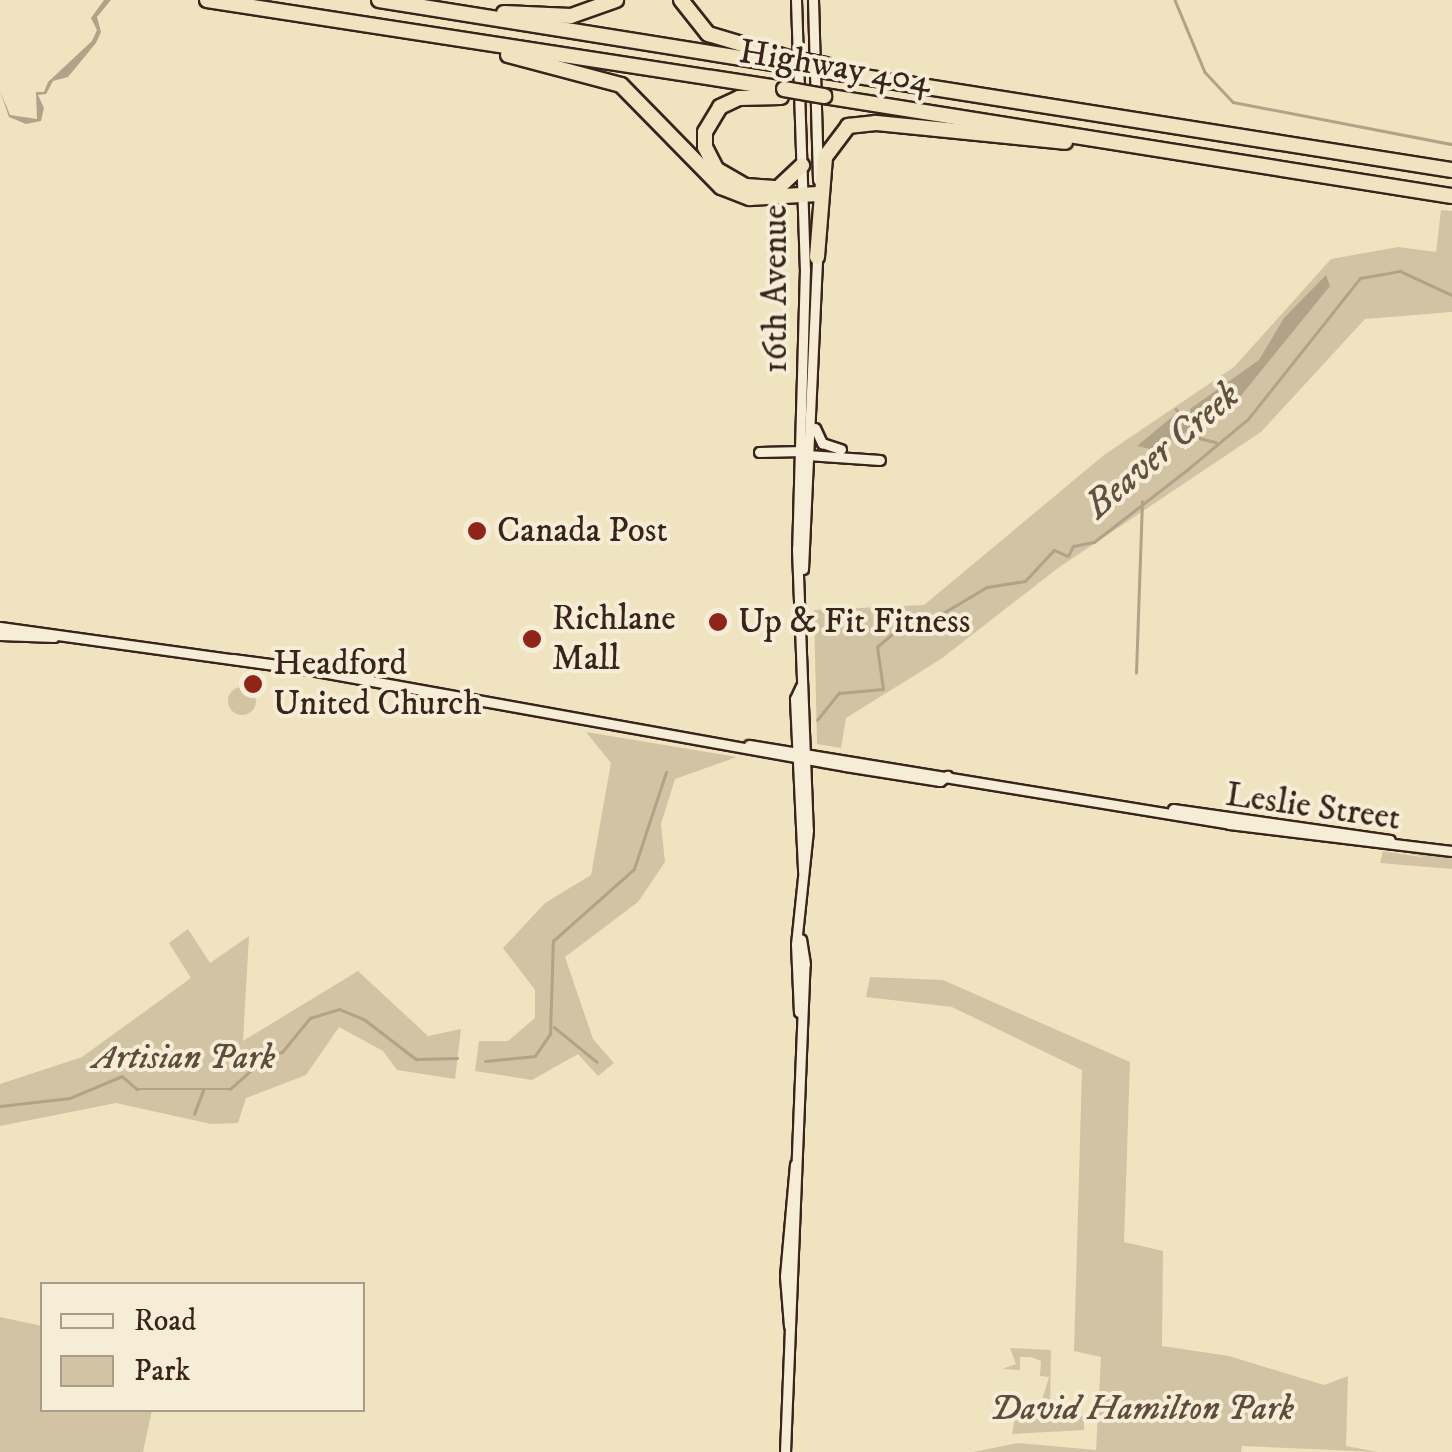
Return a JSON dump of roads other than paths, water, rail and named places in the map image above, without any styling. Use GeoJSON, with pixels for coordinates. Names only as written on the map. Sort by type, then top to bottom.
{"type":"FeatureCollection","features":[{"type":"Feature","properties":{"kind":"highway","name":"Highway 404"},"geometry":{"type":"LineString","coordinates":[[207,0],[1452,196]]}},
{"type":"Feature","properties":{"kind":"highway","name":"Highway 404"},"geometry":{"type":"LineString","coordinates":[[378,0],[790,62],[1452,170]]}},
{"type":"Feature","properties":{"kind":"highway"},"geometry":{"type":"LineString","coordinates":[[444,10],[571,16],[616,0]]}},
{"type":"Feature","properties":{"kind":"highway"},"geometry":{"type":"LineString","coordinates":[[680,0],[708,34],[790,62]]}},
{"type":"Feature","properties":{"kind":"highway"},"geometry":{"type":"LineString","coordinates":[[459,40],[620,85],[721,187],[750,198],[810,196]]}},
{"type":"Feature","properties":{"kind":"highway"},"geometry":{"type":"LineString","coordinates":[[784,93],[739,98],[720,106],[705,132],[705,147],[716,169],[746,186],[778,188],[796,178],[802,166]]}},
{"type":"Feature","properties":{"kind":"highway"},"geometry":{"type":"LineString","coordinates":[[817,257],[824,157],[848,126],[876,123],[1175,152]]}},
{"type":"Feature","properties":{"kind":"main road","name":"16th Avenue"},"geometry":{"type":"LineString","coordinates":[[796,0],[802,166],[810,196],[817,257],[812,407],[804,452],[807,544],[801,577]]}},
{"type":"Feature","properties":{"kind":"main road","name":"16th Avenue"},"geometry":{"type":"LineString","coordinates":[[785,1452],[789,1326],[785,1276],[794,1164],[803,871],[802,754],[795,699],[801,686],[813,0]]}},
{"type":"Feature","properties":{"kind":"main road"},"geometry":{"type":"LineString","coordinates":[[812,407],[820,440],[842,449]]}},
{"type":"Feature","properties":{"kind":"main road"},"geometry":{"type":"LineString","coordinates":[[758,452],[804,452],[880,460]]}},
{"type":"Feature","properties":{"kind":"main road","name":"Leslie Street"},"geometry":{"type":"LineString","coordinates":[[0,627],[230,659],[247,656],[802,754],[1169,810],[1296,834],[1451,851]]}},
{"type":"Feature","properties":{"kind":"main road","name":"Leslie Street"},"geometry":{"type":"LineString","coordinates":[[0,635],[54,637]]}},
{"type":"Feature","properties":{"kind":"waterway"},"geometry":{"type":"LineString","coordinates":[[1175,0],[1205,72],[1233,102],[1452,144]]}},
{"type":"Feature","properties":{"kind":"waterway","name":"Beaver Creek"},"geometry":{"type":"LineString","coordinates":[[933,619],[987,587],[1025,581],[1054,550],[1068,556],[1073,546],[1094,542],[1188,469],[1248,419],[1360,278],[1400,271],[1452,295]]}},
{"type":"Feature","properties":{"kind":"waterway"},"geometry":{"type":"LineString","coordinates":[[1176,409],[1200,438],[1215,442]]}},
{"type":"Feature","properties":{"kind":"waterway"},"geometry":{"type":"LineString","coordinates":[[1136,673],[1142,502]]}},
{"type":"Feature","properties":{"kind":"waterway","name":"Beaver Creek"},"geometry":{"type":"LineString","coordinates":[[817,720],[839,693],[883,689],[877,647],[894,632],[914,630]]}},
{"type":"Feature","properties":{"kind":"waterway","name":"Beaver Creek"},"geometry":{"type":"LineString","coordinates":[[485,1061],[535,1056],[550,1034],[553,941],[634,869],[666,772]]}},
{"type":"Feature","properties":{"kind":"waterway","name":"Beaver Creek"},"geometry":{"type":"LineString","coordinates":[[0,1106],[70,1098],[122,1076],[137,1089],[230,1089],[267,1056],[282,1052],[310,1018],[339,1009],[364,1019],[416,1059],[457,1058]]}},
{"type":"Feature","properties":{"kind":"waterway"},"geometry":{"type":"LineString","coordinates":[[554,1027],[597,1062]]}},
{"type":"Feature","properties":{"kind":"waterway"},"geometry":{"type":"LineString","coordinates":[[194,1114],[203,1090]]}},
{"type":"Feature","properties":{"kind":"place","name":"Canada Post"},"geometry":{"type":"Point","coordinates":[477,531]}},
{"type":"Feature","properties":{"kind":"place","name":"Up & Fit Fitness"},"geometry":{"type":"Point","coordinates":[718,622]}},
{"type":"Feature","properties":{"kind":"place","name":"Richlane Mall"},"geometry":{"type":"Point","coordinates":[532,639]}},
{"type":"Feature","properties":{"kind":"place","name":"Headford United Church"},"geometry":{"type":"Point","coordinates":[253,684]}},
{"type":"Feature","properties":{"kind":"park label","name":"Artisian Park"},"geometry":{"type":"Point","coordinates":[184,1058]}},
{"type":"Feature","properties":{"kind":"park label","name":"David Hamilton Park"},"geometry":{"type":"Point","coordinates":[1142,1409]}}]}
